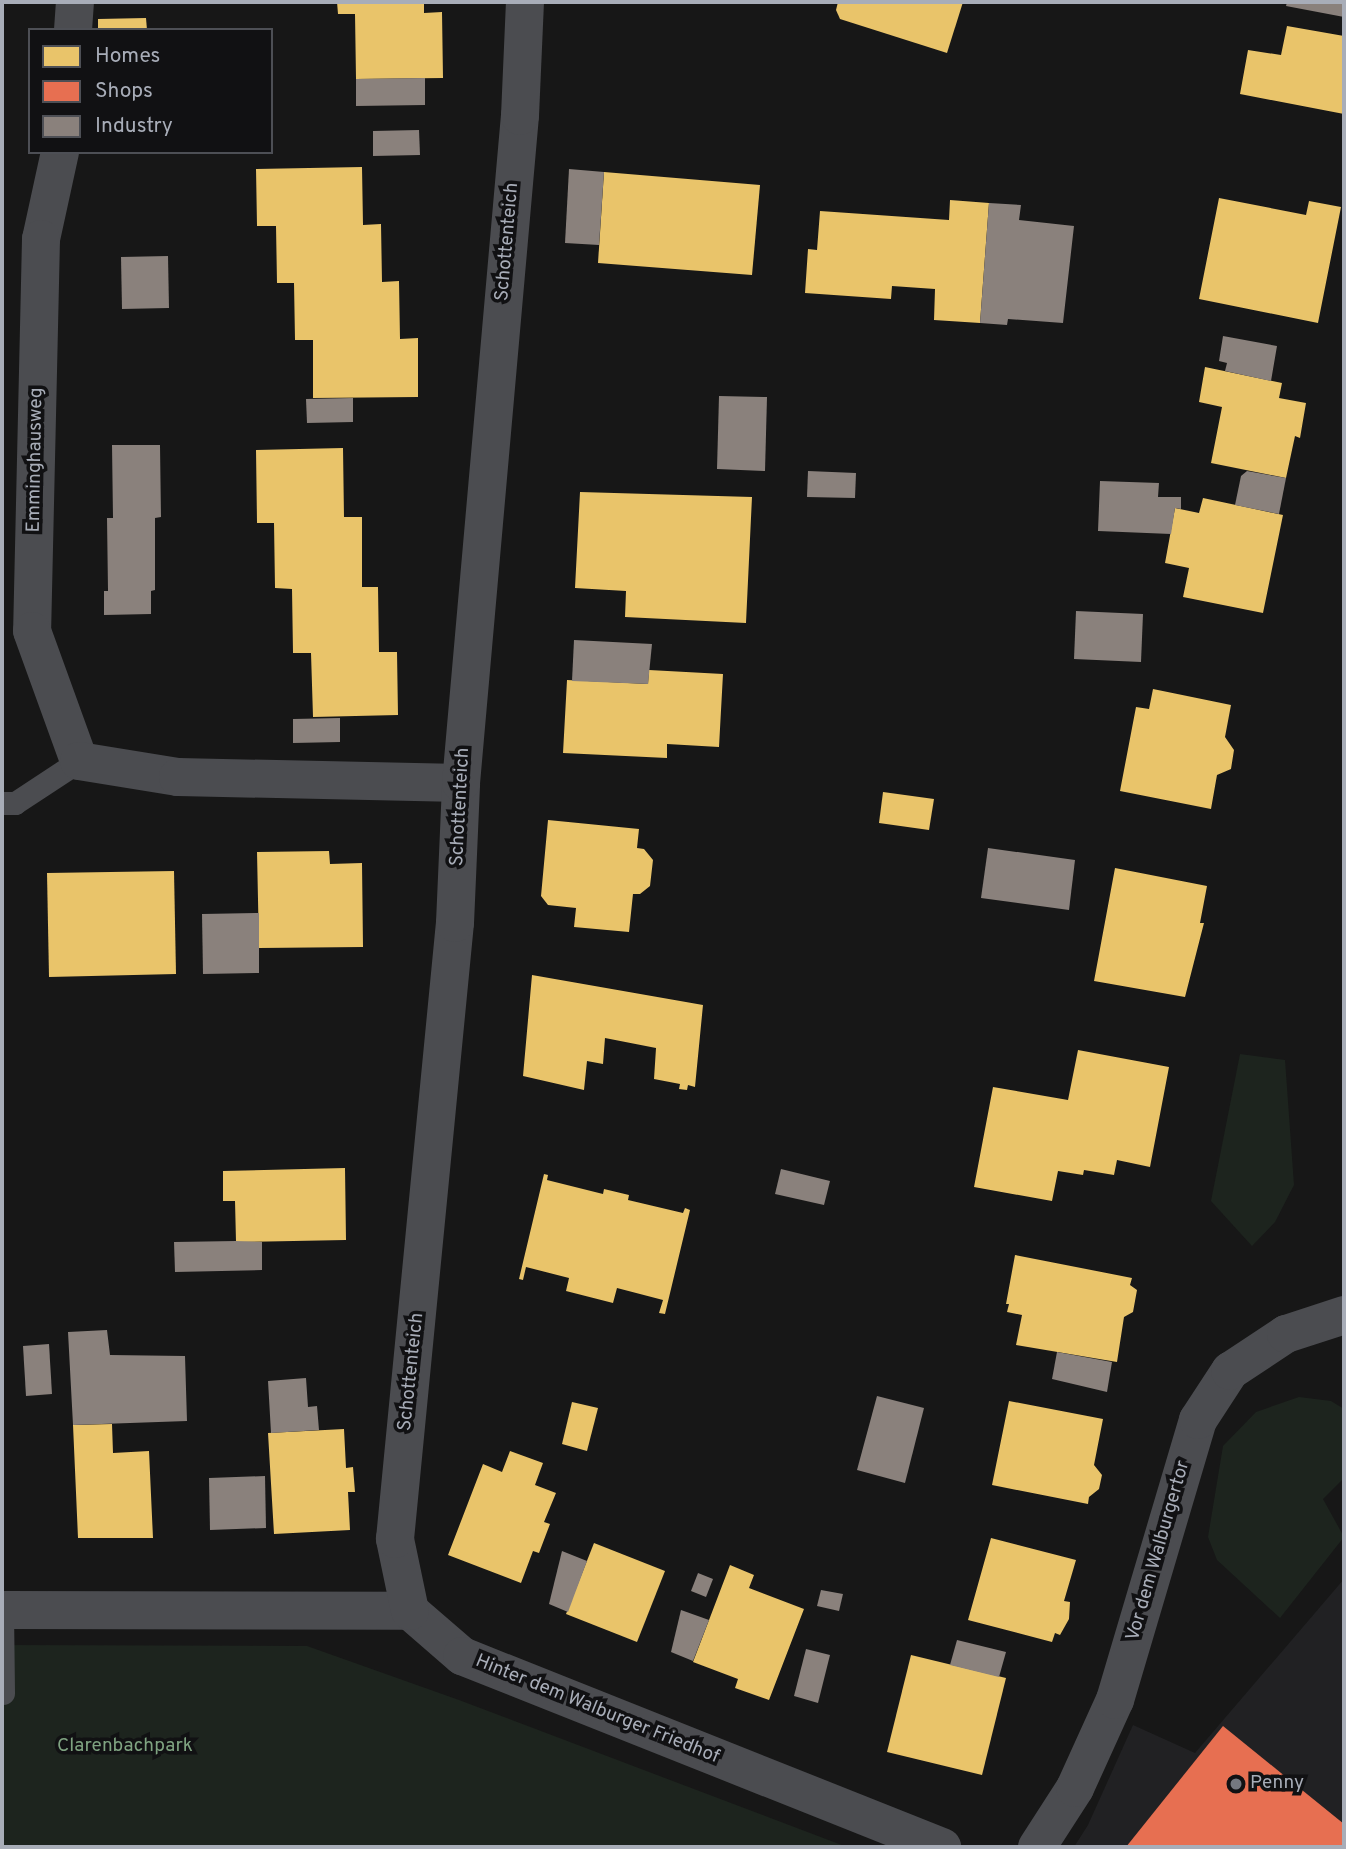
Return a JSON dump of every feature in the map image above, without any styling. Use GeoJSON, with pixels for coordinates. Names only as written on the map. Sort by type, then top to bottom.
{"type":"FeatureCollection","features":[{"type":"Feature","properties":{"kind":"street"},"geometry":{"type":"LineString","coordinates":[[73,28],[75,2]]}},
{"type":"Feature","properties":{"kind":"street","name":"Schottenteich"},"geometry":{"type":"LineString","coordinates":[[410,1611],[395,1539],[455,923],[461,783],[520,116],[525,2]]}},
{"type":"Feature","properties":{"kind":"street","name":"Emminghausweg"},"geometry":{"type":"LineString","coordinates":[[60,154],[41,239],[32,631],[79,761]]}},
{"type":"Feature","properties":{"kind":"street"},"geometry":{"type":"LineString","coordinates":[[79,761],[178,777],[461,783]]}},
{"type":"Feature","properties":{"kind":"street","name":"Vor dem Walburgertor"},"geometry":{"type":"LineString","coordinates":[[1037,1847],[1074,1788],[1115,1700],[1198,1420],[1230,1371],[1286,1334],[1344,1315]]}},
{"type":"Feature","properties":{"kind":"street"},"geometry":{"type":"LineString","coordinates":[[2,1610],[410,1611]]}},
{"type":"Feature","properties":{"kind":"street","name":"Hinter dem Walburger Friedhof"},"geometry":{"type":"LineString","coordinates":[[410,1611],[462,1656],[942,1847]]}},
{"type":"Feature","properties":{"kind":"lane"},"geometry":{"type":"LineString","coordinates":[[2,803],[15,803],[79,761]]}},
{"type":"Feature","properties":{"kind":"lane"},"geometry":{"type":"LineString","coordinates":[[2,1610],[3,1693]]}},
{"type":"Feature","properties":{"kind":"shaded area"},"geometry":{"type":"Polygon","coordinates":[[[1344,1579],[1344,1847],[1074,1847],[1088,1825],[1133,1725],[1195,1753],[1344,1579]]]}},
{"type":"Feature","properties":{"kind":"green space"},"geometry":{"type":"Polygon","coordinates":[[[1240,1054],[1285,1060],[1294,1185],[1275,1222],[1252,1246],[1211,1201],[1240,1054]]]}},
{"type":"Feature","properties":{"kind":"green space"},"geometry":{"type":"Polygon","coordinates":[[[1299,1397],[1331,1401],[1344,1409],[1344,1478],[1323,1499],[1344,1537],[1280,1618],[1217,1560],[1208,1537],[1223,1446],[1256,1412],[1299,1397]]]}},
{"type":"Feature","properties":{"kind":"green space","name":"Clarenbachpark"},"geometry":{"type":"Polygon","coordinates":[[[2,1645],[307,1646],[459,1700],[847,1847],[2,1847],[2,1645]]]}},
{"type":"Feature","properties":{"kind":"building: Homes"},"geometry":{"type":"Polygon","coordinates":[[[337,2],[424,2],[424,13],[442,12],[443,78],[356,79],[355,14],[338,14],[337,2]]]}},
{"type":"Feature","properties":{"kind":"building: Homes"},"geometry":{"type":"Polygon","coordinates":[[[838,2],[963,2],[947,53],[840,19],[836,10],[838,2]]]}},
{"type":"Feature","properties":{"kind":"building: Homes"},"geometry":{"type":"Polygon","coordinates":[[[146,18],[147,28],[98,28],[98,19],[146,18]]]}},
{"type":"Feature","properties":{"kind":"building: Homes"},"geometry":{"type":"Polygon","coordinates":[[[1287,26],[1344,36],[1344,114],[1240,94],[1248,50],[1281,55],[1287,26]]]}},
{"type":"Feature","properties":{"kind":"building: Homes"},"geometry":{"type":"Polygon","coordinates":[[[362,167],[363,225],[381,224],[382,282],[399,281],[400,339],[418,338],[418,397],[313,398],[313,340],[295,340],[294,283],[277,283],[276,226],[257,226],[256,169],[362,167]]]}},
{"type":"Feature","properties":{"kind":"building: Homes"},"geometry":{"type":"Polygon","coordinates":[[[604,172],[760,185],[752,275],[598,263],[604,172]]]}},
{"type":"Feature","properties":{"kind":"building: Homes"},"geometry":{"type":"Polygon","coordinates":[[[1219,198],[1306,215],[1309,201],[1341,207],[1318,323],[1199,299],[1219,198]]]}},
{"type":"Feature","properties":{"kind":"building: Homes"},"geometry":{"type":"Polygon","coordinates":[[[950,200],[989,203],[980,323],[934,320],[935,289],[892,286],[891,299],[805,293],[808,249],[817,250],[820,211],[949,220],[950,200]]]}},
{"type":"Feature","properties":{"kind":"building: Homes"},"geometry":{"type":"Polygon","coordinates":[[[1205,367],[1282,383],[1279,398],[1306,403],[1300,438],[1295,436],[1286,478],[1211,463],[1222,407],[1199,402],[1205,367]]]}},
{"type":"Feature","properties":{"kind":"building: Homes"},"geometry":{"type":"Polygon","coordinates":[[[343,448],[344,517],[362,517],[362,587],[378,587],[379,652],[397,652],[398,715],[313,717],[311,653],[293,653],[292,589],[275,588],[274,523],[257,523],[256,450],[343,448]]]}},
{"type":"Feature","properties":{"kind":"building: Homes"},"geometry":{"type":"Polygon","coordinates":[[[580,492],[752,497],[746,623],[625,617],[626,591],[575,588],[580,492]]]}},
{"type":"Feature","properties":{"kind":"building: Homes"},"geometry":{"type":"Polygon","coordinates":[[[1203,498],[1283,515],[1263,613],[1183,597],[1189,568],[1165,563],[1175,508],[1199,513],[1203,498]]]}},
{"type":"Feature","properties":{"kind":"building: Homes"},"geometry":{"type":"Polygon","coordinates":[[[649,670],[723,674],[719,747],[667,744],[667,758],[563,753],[567,680],[648,684],[649,670]]]}},
{"type":"Feature","properties":{"kind":"building: Homes"},"geometry":{"type":"Polygon","coordinates":[[[1153,689],[1231,705],[1225,737],[1234,750],[1231,769],[1217,775],[1211,809],[1120,791],[1136,707],[1149,709],[1153,689]]]}},
{"type":"Feature","properties":{"kind":"building: Homes"},"geometry":{"type":"Polygon","coordinates":[[[883,792],[934,799],[929,830],[879,823],[883,792]]]}},
{"type":"Feature","properties":{"kind":"building: Homes"},"geometry":{"type":"Polygon","coordinates":[[[548,820],[639,829],[637,848],[644,849],[653,860],[650,886],[640,894],[633,894],[629,932],[574,927],[576,908],[548,905],[541,896],[548,820]]]}},
{"type":"Feature","properties":{"kind":"building: Homes"},"geometry":{"type":"Polygon","coordinates":[[[329,851],[330,864],[362,863],[363,947],[259,948],[257,852],[329,851]]]}},
{"type":"Feature","properties":{"kind":"building: Homes"},"geometry":{"type":"Polygon","coordinates":[[[1115,868],[1207,886],[1200,923],[1204,923],[1185,997],[1094,981],[1115,868]]]}},
{"type":"Feature","properties":{"kind":"building: Homes"},"geometry":{"type":"Polygon","coordinates":[[[174,871],[176,974],[49,977],[47,873],[174,871]]]}},
{"type":"Feature","properties":{"kind":"building: Homes"},"geometry":{"type":"Polygon","coordinates":[[[532,975],[703,1005],[695,1087],[688,1085],[687,1090],[679,1089],[680,1084],[654,1079],[656,1048],[605,1038],[603,1064],[587,1061],[584,1090],[523,1076],[532,975]]]}},
{"type":"Feature","properties":{"kind":"building: Homes"},"geometry":{"type":"Polygon","coordinates":[[[1078,1050],[1169,1067],[1150,1167],[1117,1160],[1114,1175],[1084,1170],[1083,1175],[1058,1171],[1052,1201],[974,1187],[993,1087],[1068,1100],[1078,1050]]]}},
{"type":"Feature","properties":{"kind":"building: Homes"},"geometry":{"type":"Polygon","coordinates":[[[345,1168],[346,1240],[236,1242],[235,1201],[223,1201],[223,1171],[345,1168]]]}},
{"type":"Feature","properties":{"kind":"building: Homes"},"geometry":{"type":"Polygon","coordinates":[[[544,1174],[548,1175],[547,1180],[603,1194],[604,1189],[629,1195],[628,1200],[683,1213],[685,1208],[690,1210],[665,1314],[659,1313],[663,1300],[617,1288],[613,1303],[566,1291],[569,1278],[526,1267],[523,1280],[519,1279],[544,1174]]]}},
{"type":"Feature","properties":{"kind":"building: Homes"},"geometry":{"type":"Polygon","coordinates":[[[1015,1255],[1132,1278],[1130,1285],[1137,1290],[1133,1312],[1124,1317],[1117,1362],[1016,1345],[1022,1315],[1007,1312],[1009,1304],[1006,1304],[1015,1255]]]}},
{"type":"Feature","properties":{"kind":"building: Homes"},"geometry":{"type":"Polygon","coordinates":[[[1009,1401],[1103,1419],[1094,1465],[1102,1475],[1099,1489],[1089,1497],[1088,1504],[992,1485],[1009,1401]]]}},
{"type":"Feature","properties":{"kind":"building: Homes"},"geometry":{"type":"Polygon","coordinates":[[[572,1402],[598,1408],[587,1451],[562,1444],[572,1402]]]}},
{"type":"Feature","properties":{"kind":"building: Homes"},"geometry":{"type":"Polygon","coordinates":[[[112,1424],[113,1453],[149,1451],[153,1538],[78,1538],[73,1425],[112,1424]]]}},
{"type":"Feature","properties":{"kind":"building: Homes"},"geometry":{"type":"Polygon","coordinates":[[[344,1429],[346,1468],[353,1467],[355,1492],[348,1492],[350,1530],[274,1534],[268,1433],[344,1429]]]}},
{"type":"Feature","properties":{"kind":"building: Homes"},"geometry":{"type":"Polygon","coordinates":[[[510,1451],[543,1463],[535,1485],[556,1493],[544,1522],[550,1524],[539,1553],[533,1551],[521,1583],[448,1555],[483,1464],[502,1472],[510,1451]]]}},
{"type":"Feature","properties":{"kind":"building: Homes"},"geometry":{"type":"Polygon","coordinates":[[[991,1538],[1076,1560],[1064,1601],[1070,1602],[1069,1619],[1060,1635],[1055,1633],[1052,1642],[968,1620],[991,1538]]]}},
{"type":"Feature","properties":{"kind":"building: Homes"},"geometry":{"type":"Polygon","coordinates":[[[594,1543],[665,1571],[637,1642],[566,1614],[594,1543]]]}},
{"type":"Feature","properties":{"kind":"building: Homes"},"geometry":{"type":"Polygon","coordinates":[[[730,1565],[754,1575],[749,1588],[804,1609],[769,1700],[735,1688],[738,1679],[693,1662],[730,1565]]]}},
{"type":"Feature","properties":{"kind":"building: Homes"},"geometry":{"type":"Polygon","coordinates":[[[911,1655],[1006,1678],[982,1775],[887,1752],[911,1655]]]}},
{"type":"Feature","properties":{"kind":"building: Shops","name":"Penny"},"geometry":{"type":"Polygon","coordinates":[[[1223,1726],[1344,1824],[1344,1847],[1126,1847],[1223,1726]]]}},
{"type":"Feature","properties":{"kind":"building: Industry"},"geometry":{"type":"Polygon","coordinates":[[[1287,2],[1344,2],[1344,17],[1286,6],[1287,2]]]}},
{"type":"Feature","properties":{"kind":"building: Industry"},"geometry":{"type":"Polygon","coordinates":[[[425,78],[425,105],[356,106],[356,79],[425,78]]]}},
{"type":"Feature","properties":{"kind":"building: Industry"},"geometry":{"type":"Polygon","coordinates":[[[419,130],[420,155],[373,156],[373,131],[419,130]]]}},
{"type":"Feature","properties":{"kind":"building: Industry"},"geometry":{"type":"Polygon","coordinates":[[[569,169],[604,172],[599,245],[565,243],[569,169]]]}},
{"type":"Feature","properties":{"kind":"building: Industry"},"geometry":{"type":"Polygon","coordinates":[[[989,203],[1021,205],[1019,220],[1074,226],[1063,323],[1008,319],[1007,325],[980,323],[989,203]]]}},
{"type":"Feature","properties":{"kind":"building: Industry"},"geometry":{"type":"Polygon","coordinates":[[[168,256],[169,308],[122,309],[121,257],[168,256]]]}},
{"type":"Feature","properties":{"kind":"building: Industry"},"geometry":{"type":"Polygon","coordinates":[[[1223,336],[1277,346],[1271,381],[1225,371],[1227,363],[1219,361],[1223,336]]]}},
{"type":"Feature","properties":{"kind":"building: Industry"},"geometry":{"type":"Polygon","coordinates":[[[719,396],[767,397],[765,471],[717,469],[719,396]]]}},
{"type":"Feature","properties":{"kind":"building: Industry"},"geometry":{"type":"Polygon","coordinates":[[[353,398],[353,422],[307,423],[306,399],[353,398]]]}},
{"type":"Feature","properties":{"kind":"building: Industry"},"geometry":{"type":"Polygon","coordinates":[[[112,445],[160,445],[161,517],[155,518],[155,590],[151,591],[151,614],[104,615],[104,591],[108,591],[107,518],[113,518],[112,445]]]}},
{"type":"Feature","properties":{"kind":"building: Industry"},"geometry":{"type":"Polygon","coordinates":[[[808,471],[856,473],[855,498],[807,497],[808,471]]]}},
{"type":"Feature","properties":{"kind":"building: Industry"},"geometry":{"type":"Polygon","coordinates":[[[1247,471],[1286,478],[1279,514],[1235,505],[1241,476],[1247,471]]]}},
{"type":"Feature","properties":{"kind":"building: Industry"},"geometry":{"type":"Polygon","coordinates":[[[1100,481],[1159,483],[1158,497],[1181,497],[1181,509],[1175,508],[1171,534],[1098,531],[1100,481]]]}},
{"type":"Feature","properties":{"kind":"building: Industry"},"geometry":{"type":"Polygon","coordinates":[[[1076,611],[1143,614],[1141,662],[1074,659],[1076,611]]]}},
{"type":"Feature","properties":{"kind":"building: Industry"},"geometry":{"type":"Polygon","coordinates":[[[574,640],[652,644],[648,684],[572,681],[574,640]]]}},
{"type":"Feature","properties":{"kind":"building: Industry"},"geometry":{"type":"Polygon","coordinates":[[[340,718],[340,742],[293,743],[293,719],[340,718]]]}},
{"type":"Feature","properties":{"kind":"building: Industry"},"geometry":{"type":"Polygon","coordinates":[[[988,848],[1075,860],[1069,910],[981,898],[988,848]]]}},
{"type":"Feature","properties":{"kind":"building: Industry"},"geometry":{"type":"Polygon","coordinates":[[[259,913],[259,973],[203,974],[202,914],[259,913]]]}},
{"type":"Feature","properties":{"kind":"building: Industry"},"geometry":{"type":"Polygon","coordinates":[[[781,1169],[830,1181],[824,1205],[775,1194],[781,1169]]]}},
{"type":"Feature","properties":{"kind":"building: Industry"},"geometry":{"type":"Polygon","coordinates":[[[174,1242],[262,1242],[262,1270],[175,1272],[174,1242]]]}},
{"type":"Feature","properties":{"kind":"building: Industry"},"geometry":{"type":"Polygon","coordinates":[[[107,1330],[110,1355],[185,1356],[187,1421],[73,1425],[68,1332],[107,1330]]]}},
{"type":"Feature","properties":{"kind":"building: Industry"},"geometry":{"type":"Polygon","coordinates":[[[49,1344],[52,1394],[26,1396],[23,1346],[49,1344]]]}},
{"type":"Feature","properties":{"kind":"building: Industry"},"geometry":{"type":"Polygon","coordinates":[[[1057,1352],[1112,1362],[1107,1392],[1052,1379],[1057,1352]]]}},
{"type":"Feature","properties":{"kind":"building: Industry"},"geometry":{"type":"Polygon","coordinates":[[[306,1378],[308,1407],[317,1406],[319,1430],[271,1433],[268,1381],[306,1378]]]}},
{"type":"Feature","properties":{"kind":"building: Industry"},"geometry":{"type":"Polygon","coordinates":[[[877,1396],[924,1408],[905,1483],[857,1470],[877,1396]]]}},
{"type":"Feature","properties":{"kind":"building: Industry"},"geometry":{"type":"Polygon","coordinates":[[[265,1476],[266,1528],[210,1530],[209,1478],[265,1476]]]}},
{"type":"Feature","properties":{"kind":"building: Industry"},"geometry":{"type":"Polygon","coordinates":[[[562,1551],[587,1561],[568,1612],[549,1604],[562,1551]]]}},
{"type":"Feature","properties":{"kind":"building: Industry"},"geometry":{"type":"Polygon","coordinates":[[[698,1573],[713,1579],[706,1597],[691,1591],[698,1573]]]}},
{"type":"Feature","properties":{"kind":"building: Industry"},"geometry":{"type":"Polygon","coordinates":[[[821,1590],[843,1594],[839,1611],[817,1606],[821,1590]]]}},
{"type":"Feature","properties":{"kind":"building: Industry"},"geometry":{"type":"Polygon","coordinates":[[[681,1610],[709,1620],[693,1661],[671,1652],[681,1610]]]}},
{"type":"Feature","properties":{"kind":"building: Industry"},"geometry":{"type":"Polygon","coordinates":[[[957,1640],[1006,1652],[999,1677],[950,1665],[957,1640]]]}},
{"type":"Feature","properties":{"kind":"building: Industry"},"geometry":{"type":"Polygon","coordinates":[[[806,1649],[830,1655],[818,1703],[794,1696],[806,1649]]]}},
{"type":"Feature","properties":{"kind":"place","name":"Penny"},"geometry":{"type":"Point","coordinates":[1236,1784]}}]}
